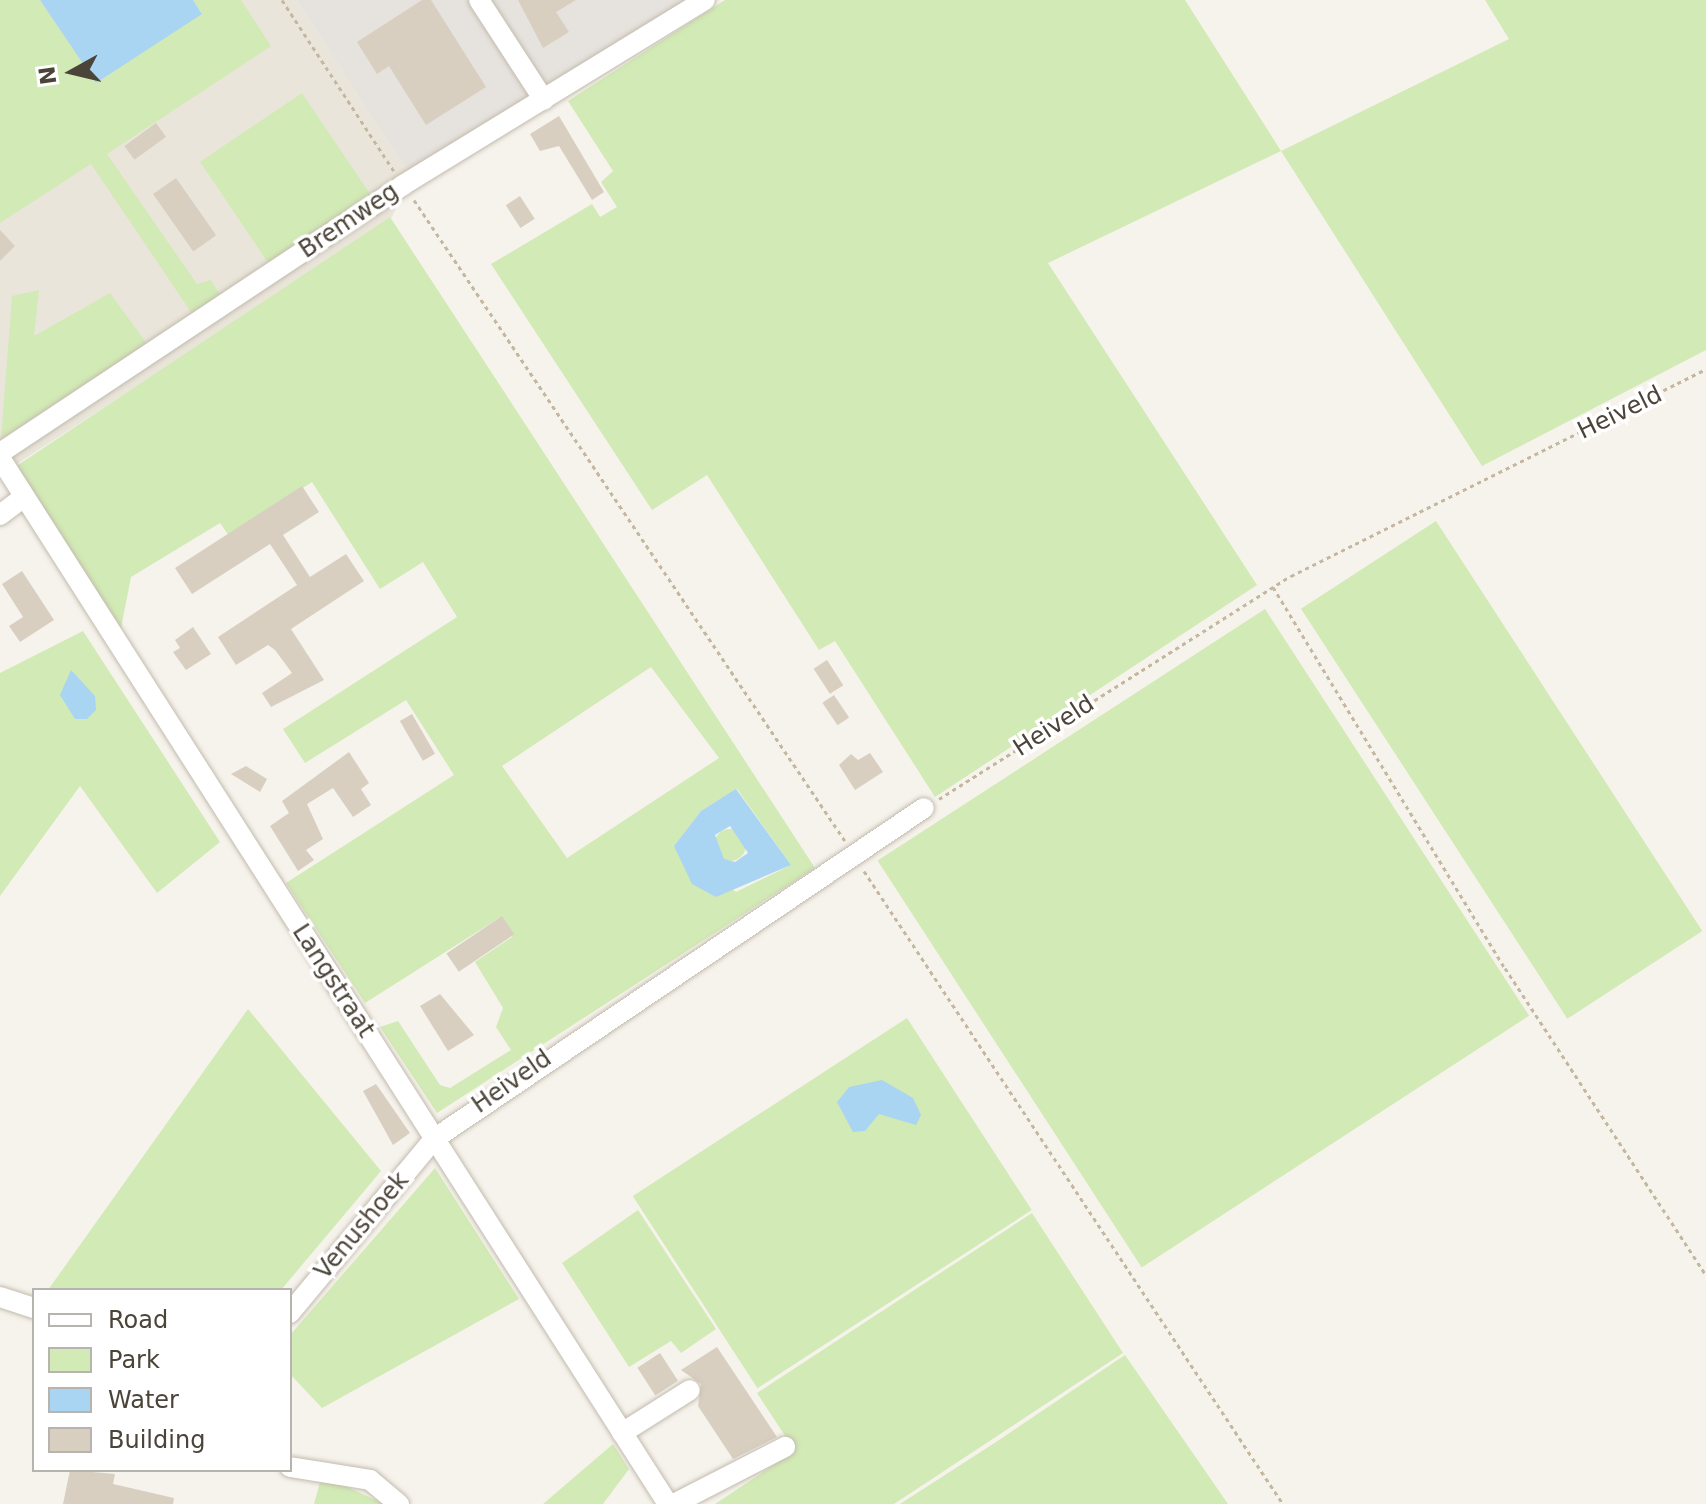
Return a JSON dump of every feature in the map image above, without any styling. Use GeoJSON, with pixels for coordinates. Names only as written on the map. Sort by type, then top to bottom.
{"type":"FeatureCollection","features":[{"type":"Feature","properties":{"kind":"street"},"geometry":{"type":"LineString","coordinates":[[479,0],[544,100]]}},
{"type":"Feature","properties":{"kind":"street","name":"Bremweg"},"geometry":{"type":"LineString","coordinates":[[0,455],[403,185],[705,0]]}},
{"type":"Feature","properties":{"kind":"street","name":"Langstraat"},"geometry":{"type":"LineString","coordinates":[[0,455],[622,1433],[671,1504]]}},
{"type":"Feature","properties":{"kind":"street"},"geometry":{"type":"LineString","coordinates":[[0,515],[24,497]]}},
{"type":"Feature","properties":{"kind":"street","name":"Heiveld"},"geometry":{"type":"LineString","coordinates":[[434,1139],[924,808]]}},
{"type":"Feature","properties":{"kind":"street","name":"Venushoek"},"geometry":{"type":"LineString","coordinates":[[292,1311],[434,1139]]}},
{"type":"Feature","properties":{"kind":"street"},"geometry":{"type":"LineString","coordinates":[[0,1297],[32,1307]]}},
{"type":"Feature","properties":{"kind":"street"},"geometry":{"type":"LineString","coordinates":[[622,1433],[690,1390]]}},
{"type":"Feature","properties":{"kind":"street"},"geometry":{"type":"LineString","coordinates":[[671,1504],[705,1498],[785,1447]]}},
{"type":"Feature","properties":{"kind":"street"},"geometry":{"type":"LineString","coordinates":[[292,1467],[370,1480],[399,1504]]}},
{"type":"Feature","properties":{"kind":"path"},"geometry":{"type":"LineString","coordinates":[[282,0],[403,185],[855,852],[1283,1504]]}},
{"type":"Feature","properties":{"kind":"path","name":"Heiveld"},"geometry":{"type":"LineString","coordinates":[[924,808],[1273,587],[1706,369]]}},
{"type":"Feature","properties":{"kind":"path"},"geometry":{"type":"LineString","coordinates":[[1273,587],[1505,968],[1706,1275]]}},
{"type":"Feature","properties":{"kind":"shaded area"},"geometry":{"type":"Polygon","coordinates":[[[0,0],[296,0],[412,178],[389,222],[0,475],[0,0]]]}},
{"type":"Feature","properties":{"kind":"shaded area"},"geometry":{"type":"Polygon","coordinates":[[[296,0],[686,0],[412,178],[296,0]]]}},
{"type":"Feature","properties":{"kind":"green space"},"geometry":{"type":"Polygon","coordinates":[[[0,0],[40,0],[96,83],[202,13],[193,0],[241,0],[271,46],[107,154],[197,284],[211,280],[221,296],[193,315],[91,164],[0,223],[0,0]]]}},
{"type":"Feature","properties":{"kind":"green space"},"geometry":{"type":"Polygon","coordinates":[[[725,0],[1185,0],[1281,151],[1048,263],[1257,585],[935,797],[835,641],[819,650],[707,475],[652,510],[491,264],[592,204],[600,217],[617,207],[601,182],[613,171],[568,101],[725,0]]]}},
{"type":"Feature","properties":{"kind":"green space"},"geometry":{"type":"Polygon","coordinates":[[[1485,0],[1706,0],[1706,350],[1482,466],[1281,151],[1509,39],[1485,0]]]}},
{"type":"Feature","properties":{"kind":"green space"},"geometry":{"type":"Polygon","coordinates":[[[302,93],[372,197],[270,266],[200,162],[302,93]]]}},
{"type":"Feature","properties":{"kind":"green space"},"geometry":{"type":"Polygon","coordinates":[[[390,217],[815,868],[437,1113],[380,1027],[398,1021],[440,1085],[450,1088],[511,1050],[496,1027],[503,1008],[475,962],[512,937],[499,918],[365,1003],[286,883],[454,775],[406,700],[305,763],[283,729],[457,617],[423,562],[380,589],[312,482],[229,536],[220,523],[131,577],[121,628],[15,467],[390,217]],[[651,667],[502,766],[567,858],[719,758],[651,667]],[[737,789],[701,811],[674,846],[736,892],[791,865],[737,789]]]}},
{"type":"Feature","properties":{"kind":"green space"},"geometry":{"type":"Polygon","coordinates":[[[39,290],[34,336],[110,293],[147,344],[1,439],[12,296],[39,290]]]}},
{"type":"Feature","properties":{"kind":"green space"},"geometry":{"type":"Polygon","coordinates":[[[1436,521],[1702,931],[1567,1019],[1301,609],[1436,521]]]}},
{"type":"Feature","properties":{"kind":"green space"},"geometry":{"type":"Polygon","coordinates":[[[1265,609],[1529,1016],[1142,1267],[878,861],[1265,609]]]}},
{"type":"Feature","properties":{"kind":"green space"},"geometry":{"type":"Polygon","coordinates":[[[83,631],[220,842],[157,893],[80,786],[0,896],[0,673],[83,631]]]}},
{"type":"Feature","properties":{"kind":"green space"},"geometry":{"type":"Polygon","coordinates":[[[730,829],[741,834],[746,845],[741,856],[730,861],[719,856],[714,845],[719,834],[730,829]]]}},
{"type":"Feature","properties":{"kind":"green space"},"geometry":{"type":"Polygon","coordinates":[[[248,1009],[381,1171],[283,1288],[49,1288],[248,1009]]]}},
{"type":"Feature","properties":{"kind":"green space"},"geometry":{"type":"Polygon","coordinates":[[[907,1018],[1032,1210],[757,1388],[633,1196],[907,1018]]]}},
{"type":"Feature","properties":{"kind":"green space"},"geometry":{"type":"Polygon","coordinates":[[[435,1168],[519,1299],[322,1408],[292,1376],[292,1333],[435,1168]]]}},
{"type":"Feature","properties":{"kind":"green space"},"geometry":{"type":"Polygon","coordinates":[[[638,1210],[716,1329],[681,1353],[671,1341],[629,1367],[562,1263],[638,1210]]]}},
{"type":"Feature","properties":{"kind":"green space"},"geometry":{"type":"Polygon","coordinates":[[[1032,1213],[1123,1353],[894,1504],[715,1504],[795,1451],[757,1393],[1032,1213]]]}},
{"type":"Feature","properties":{"kind":"green space"},"geometry":{"type":"Polygon","coordinates":[[[1125,1355],[1228,1504],[900,1504],[993,1444],[1125,1355]]]}},
{"type":"Feature","properties":{"kind":"green space"},"geometry":{"type":"Polygon","coordinates":[[[613,1444],[629,1469],[603,1504],[543,1504],[613,1444]]]}},
{"type":"Feature","properties":{"kind":"green space"},"geometry":{"type":"Polygon","coordinates":[[[320,1482],[343,1485],[384,1504],[314,1504],[320,1482]]]}},
{"type":"Feature","properties":{"kind":"water"},"geometry":{"type":"Polygon","coordinates":[[[40,0],[193,0],[202,14],[96,83],[40,0]]]}},
{"type":"Feature","properties":{"kind":"water"},"geometry":{"type":"Polygon","coordinates":[[[71,670],[95,696],[96,710],[87,719],[75,719],[60,695],[71,670]]]}},
{"type":"Feature","properties":{"kind":"water"},"geometry":{"type":"Polygon","coordinates":[[[736,789],[791,865],[716,897],[692,884],[674,846],[701,811],[736,789]],[[730,826],[715,835],[724,859],[735,862],[748,853],[730,826]]]}},
{"type":"Feature","properties":{"kind":"water"},"geometry":{"type":"Polygon","coordinates":[[[882,1080],[913,1098],[921,1115],[916,1125],[879,1114],[865,1131],[853,1132],[837,1102],[849,1087],[882,1080]]]}},
{"type":"Feature","properties":{"kind":"building"},"geometry":{"type":"Polygon","coordinates":[[[422,0],[431,0],[486,87],[426,125],[389,66],[377,74],[357,42],[422,0]]]}},
{"type":"Feature","properties":{"kind":"building"},"geometry":{"type":"Polygon","coordinates":[[[518,0],[576,0],[556,12],[569,32],[543,48],[518,0]]]}},
{"type":"Feature","properties":{"kind":"building"},"geometry":{"type":"Polygon","coordinates":[[[559,116],[604,192],[592,200],[559,146],[540,151],[530,134],[559,116]]]}},
{"type":"Feature","properties":{"kind":"building"},"geometry":{"type":"Polygon","coordinates":[[[156,123],[166,137],[134,160],[124,146],[156,123]]]}},
{"type":"Feature","properties":{"kind":"building"},"geometry":{"type":"Polygon","coordinates":[[[176,178],[216,235],[193,251],[153,194],[176,178]]]}},
{"type":"Feature","properties":{"kind":"building"},"geometry":{"type":"Polygon","coordinates":[[[520,196],[535,219],[520,228],[506,205],[520,196]]]}},
{"type":"Feature","properties":{"kind":"building"},"geometry":{"type":"Polygon","coordinates":[[[0,230],[15,246],[0,261],[0,230]]]}},
{"type":"Feature","properties":{"kind":"building"},"geometry":{"type":"Polygon","coordinates":[[[302,486],[319,512],[283,535],[310,577],[346,554],[364,581],[291,629],[324,680],[271,707],[262,693],[292,673],[275,650],[268,645],[236,665],[218,637],[297,585],[270,544],[192,594],[175,568],[302,486]]]}},
{"type":"Feature","properties":{"kind":"building"},"geometry":{"type":"Polygon","coordinates":[[[22,571],[54,620],[20,642],[9,626],[23,617],[2,584],[22,571]]]}},
{"type":"Feature","properties":{"kind":"building"},"geometry":{"type":"Polygon","coordinates":[[[193,627],[211,654],[186,670],[173,652],[180,648],[175,640],[193,627]]]}},
{"type":"Feature","properties":{"kind":"building"},"geometry":{"type":"Polygon","coordinates":[[[827,660],[843,685],[830,694],[814,669],[827,660]]]}},
{"type":"Feature","properties":{"kind":"building"},"geometry":{"type":"Polygon","coordinates":[[[834,695],[849,717],[837,725],[822,703],[834,695]]]}},
{"type":"Feature","properties":{"kind":"building"},"geometry":{"type":"Polygon","coordinates":[[[412,714],[435,754],[423,761],[400,721],[412,714]]]}},
{"type":"Feature","properties":{"kind":"building"},"geometry":{"type":"Polygon","coordinates":[[[349,752],[369,783],[361,789],[371,805],[353,817],[333,788],[307,804],[323,839],[306,850],[314,860],[298,871],[270,826],[289,813],[282,801],[349,752]]]}},
{"type":"Feature","properties":{"kind":"building"},"geometry":{"type":"Polygon","coordinates":[[[870,753],[883,772],[855,790],[839,765],[851,754],[858,760],[870,753]]]}},
{"type":"Feature","properties":{"kind":"building"},"geometry":{"type":"Polygon","coordinates":[[[246,766],[267,779],[260,792],[231,774],[246,766]]]}},
{"type":"Feature","properties":{"kind":"building"},"geometry":{"type":"Polygon","coordinates":[[[502,916],[514,934],[459,972],[446,953],[502,916]]]}},
{"type":"Feature","properties":{"kind":"building"},"geometry":{"type":"Polygon","coordinates":[[[440,994],[474,1035],[448,1051],[420,1006],[440,994]]]}},
{"type":"Feature","properties":{"kind":"building"},"geometry":{"type":"Polygon","coordinates":[[[376,1084],[410,1133],[393,1145],[363,1091],[376,1084]]]}},
{"type":"Feature","properties":{"kind":"building"},"geometry":{"type":"Polygon","coordinates":[[[717,1347],[777,1437],[733,1459],[698,1406],[701,1384],[681,1370],[717,1347]]]}},
{"type":"Feature","properties":{"kind":"building"},"geometry":{"type":"Polygon","coordinates":[[[660,1353],[678,1381],[655,1395],[637,1368],[660,1353]]]}},
{"type":"Feature","properties":{"kind":"building"},"geometry":{"type":"Polygon","coordinates":[[[70,1472],[115,1474],[113,1484],[174,1498],[173,1504],[63,1504],[70,1472]]]}}]}
